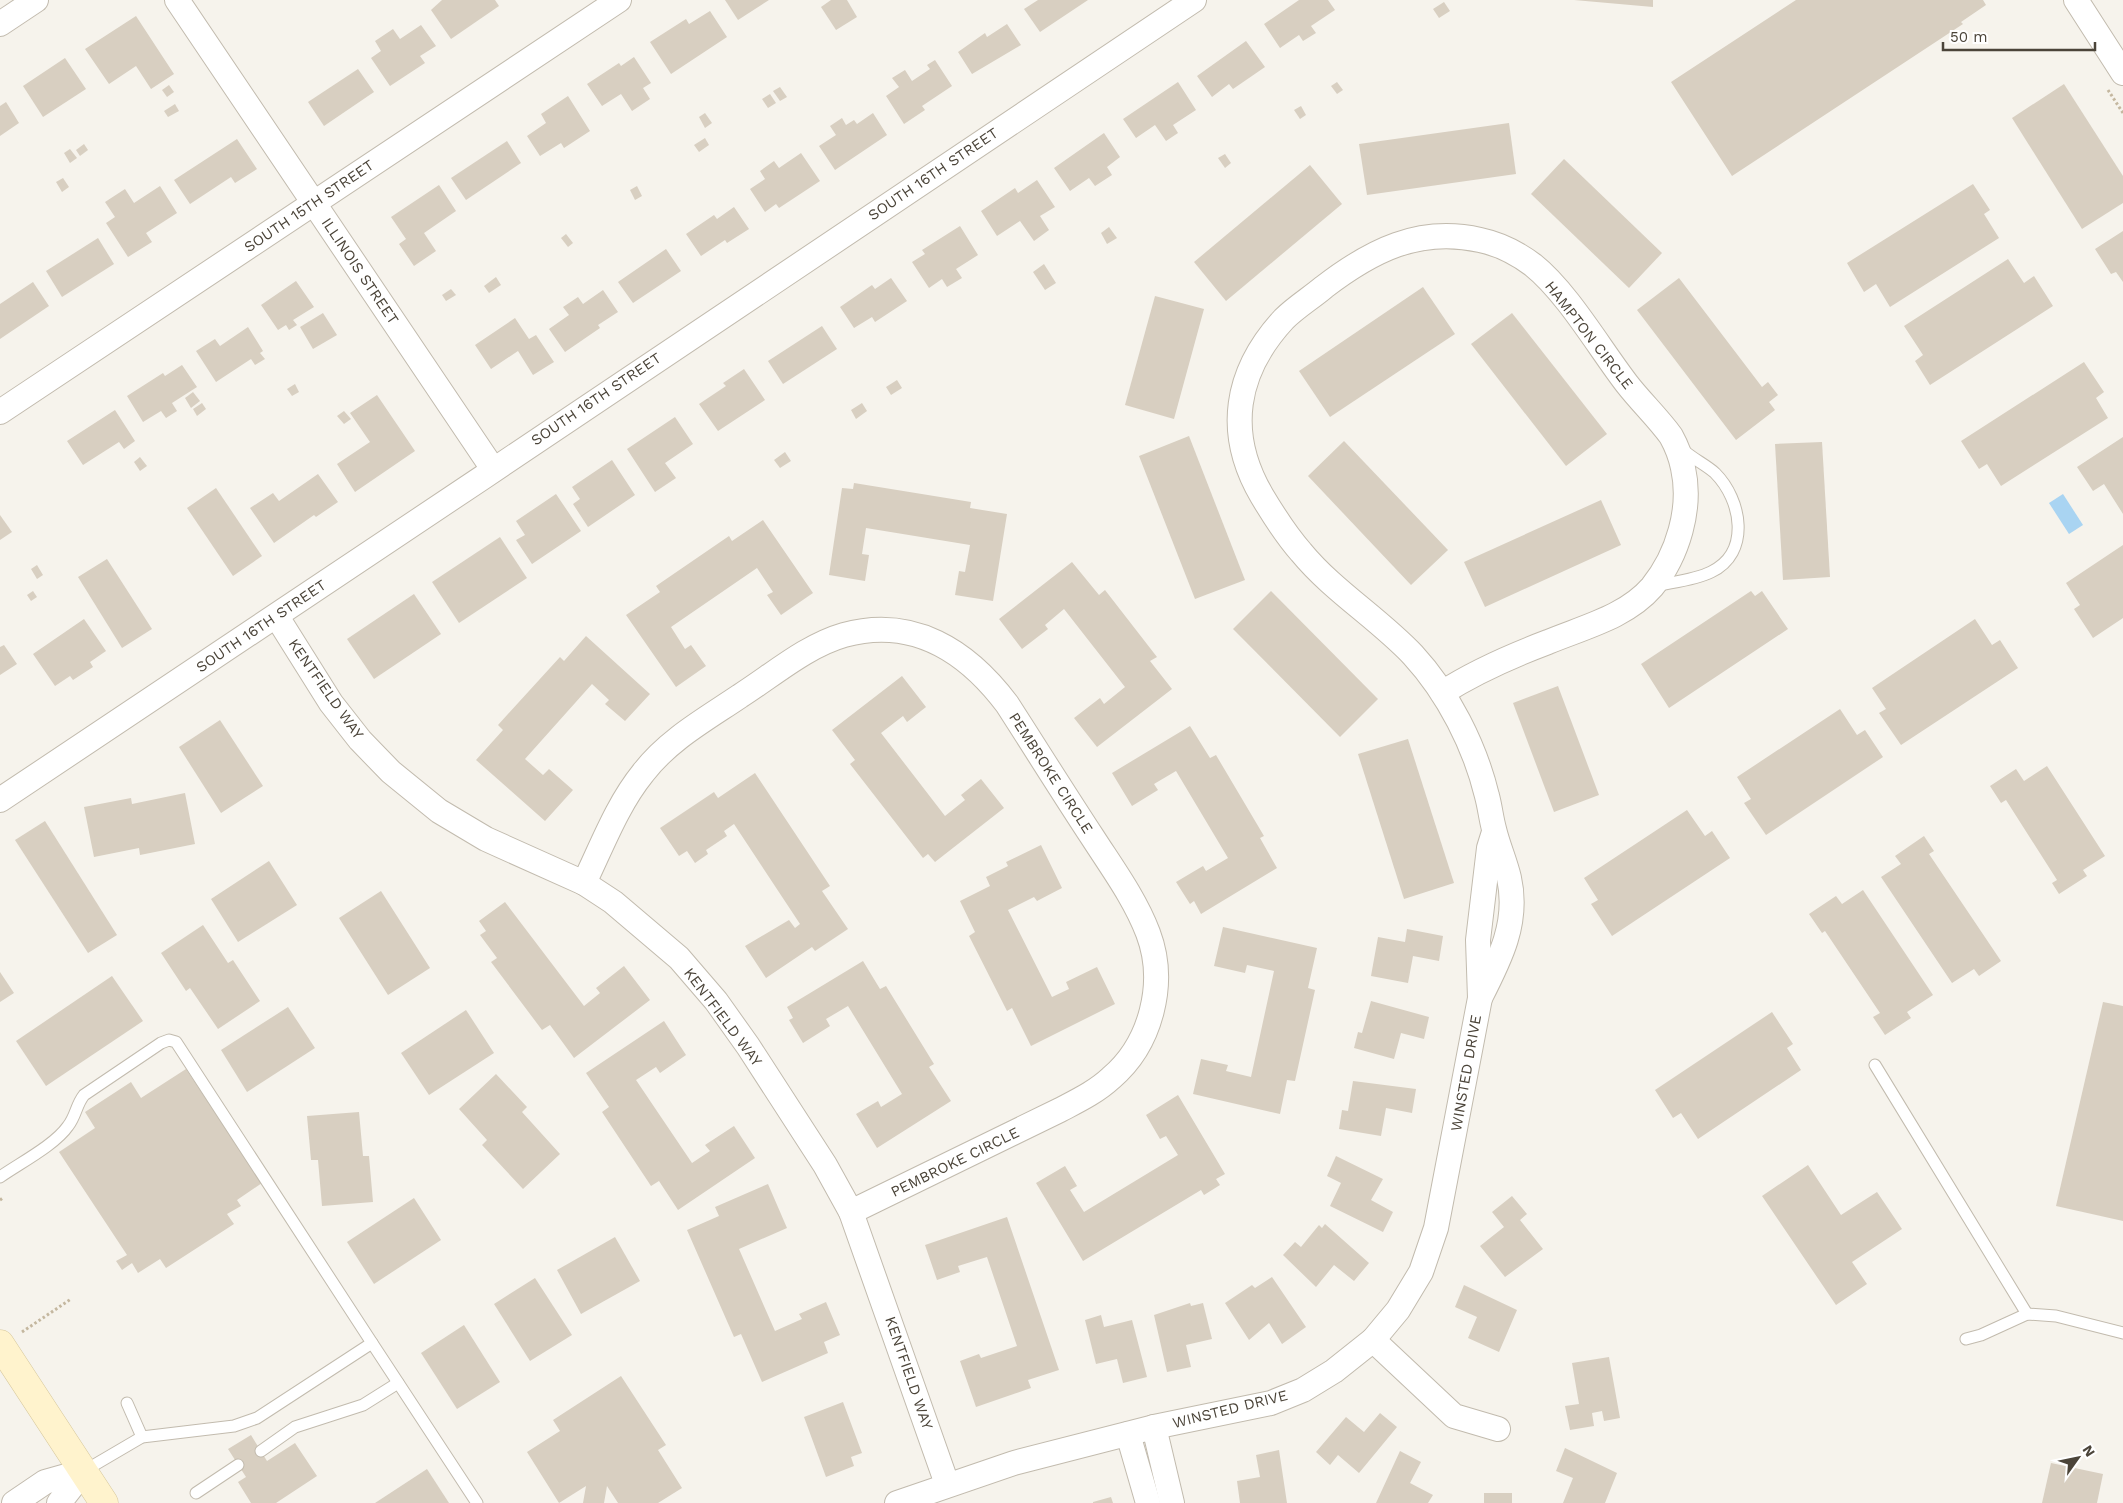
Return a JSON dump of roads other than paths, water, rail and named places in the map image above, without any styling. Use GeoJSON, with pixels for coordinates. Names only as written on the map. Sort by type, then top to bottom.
{"type":"FeatureCollection","features":[{"type":"Feature","properties":{"kind":"main road"},"geometry":{"type":"LineString","coordinates":[[11,1338],[84,1471],[104,1503]]}},
{"type":"Feature","properties":{"kind":"street"},"geometry":{"type":"LineString","coordinates":[[0,24],[36,0]]}},
{"type":"Feature","properties":{"kind":"street","name":"ILLINOIS STREET"},"geometry":{"type":"LineString","coordinates":[[177,0],[493,469]]}},
{"type":"Feature","properties":{"kind":"street","name":"SOUTH 15TH STREET"},"geometry":{"type":"LineString","coordinates":[[0,412],[619,0]]}},
{"type":"Feature","properties":{"kind":"street","name":"SOUTH 16TH STREET"},"geometry":{"type":"LineString","coordinates":[[0,800],[276,617],[493,469],[1194,0]]}},
{"type":"Feature","properties":{"kind":"street"},"geometry":{"type":"LineString","coordinates":[[2076,0],[2123,73]]}},
{"type":"Feature","properties":{"kind":"street","name":"HAMPTON CIRCLE"},"geometry":{"type":"LineString","coordinates":[[1449,234],[1484,241],[1512,252],[1534,266],[1553,285],[1628,386],[1672,438],[1683,466],[1686,490],[1684,515],[1674,553],[1651,588],[1624,611],[1491,664],[1442,693],[1416,658],[1391,633],[1333,584],[1302,554],[1276,518],[1254,481],[1240,445],[1240,404],[1248,373],[1258,351],[1287,316],[1347,270],[1395,245],[1421,238],[1449,234]]}},
{"type":"Feature","properties":{"kind":"street","name":"KENTFIELD WAY"},"geometry":{"type":"LineString","coordinates":[[276,617],[331,703],[360,740],[391,772],[439,810],[486,839],[584,883],[632,917],[679,958],[716,1001],[748,1046],[820,1157],[851,1212],[948,1484]]}},
{"type":"Feature","properties":{"kind":"street","name":"PEMBROKE CIRCLE"},"geometry":{"type":"LineString","coordinates":[[584,883],[621,807],[643,772],[659,754],[679,737],[808,652],[844,635],[878,631],[904,633],[931,640],[951,649],[988,679],[1010,709],[1132,898],[1149,934],[1156,968],[1155,994],[1149,1021],[1141,1042],[1129,1061],[1111,1079],[1091,1093],[851,1212]]}},
{"type":"Feature","properties":{"kind":"street","name":"WINSTED DRIVE"},"geometry":{"type":"LineString","coordinates":[[1442,693],[1468,741],[1486,792],[1494,831],[1509,877],[1513,908],[1508,937],[1480,998]]}},
{"type":"Feature","properties":{"kind":"street","name":"WINSTED DRIVE"},"geometry":{"type":"LineString","coordinates":[[897,1503],[1014,1463],[1154,1427],[1271,1403],[1303,1390],[1334,1371],[1374,1340],[1398,1310],[1421,1272],[1436,1228],[1480,998],[1478,940],[1489,848],[1494,831]]}},
{"type":"Feature","properties":{"kind":"street"},"geometry":{"type":"LineString","coordinates":[[1374,1340],[1454,1416],[1498,1429]]}},
{"type":"Feature","properties":{"kind":"street"},"geometry":{"type":"LineString","coordinates":[[1154,1427],[1172,1503]]}},
{"type":"Feature","properties":{"kind":"street"},"geometry":{"type":"LineString","coordinates":[[1128,1434],[1148,1503]]}},
{"type":"Feature","properties":{"kind":"street"},"geometry":{"type":"LineString","coordinates":[[14,1503],[45,1482],[84,1471]]}},
{"type":"Feature","properties":{"kind":"street"},"geometry":{"type":"LineString","coordinates":[[60,1503],[84,1471]]}},
{"type":"Feature","properties":{"kind":"lane"},"geometry":{"type":"LineString","coordinates":[[1651,588],[1712,572],[1730,557],[1739,536],[1738,512],[1729,492],[1715,474],[1689,456],[1672,438]]}},
{"type":"Feature","properties":{"kind":"lane"},"geometry":{"type":"LineString","coordinates":[[0,1176],[57,1138],[68,1127],[77,1104],[84,1095],[161,1043],[169,1040],[176,1042],[477,1503]]}},
{"type":"Feature","properties":{"kind":"lane"},"geometry":{"type":"LineString","coordinates":[[1875,1065],[2026,1314]]}},
{"type":"Feature","properties":{"kind":"lane"},"geometry":{"type":"LineString","coordinates":[[1966,1339],[1981,1335],[2026,1314],[2056,1316],[2123,1333]]}},
{"type":"Feature","properties":{"kind":"lane"},"geometry":{"type":"LineString","coordinates":[[84,1471],[142,1437],[234,1426],[256,1418],[372,1343]]}},
{"type":"Feature","properties":{"kind":"lane"},"geometry":{"type":"LineString","coordinates":[[261,1451],[295,1427],[363,1405],[398,1383]]}},
{"type":"Feature","properties":{"kind":"lane"},"geometry":{"type":"LineString","coordinates":[[127,1403],[142,1437]]}},
{"type":"Feature","properties":{"kind":"lane"},"geometry":{"type":"LineString","coordinates":[[196,1493],[238,1465]]}},
{"type":"Feature","properties":{"kind":"water"},"geometry":{"type":"Polygon","coordinates":[[[2063,494],[2083,525],[2069,534],[2049,503],[2063,494]]]}}]}
